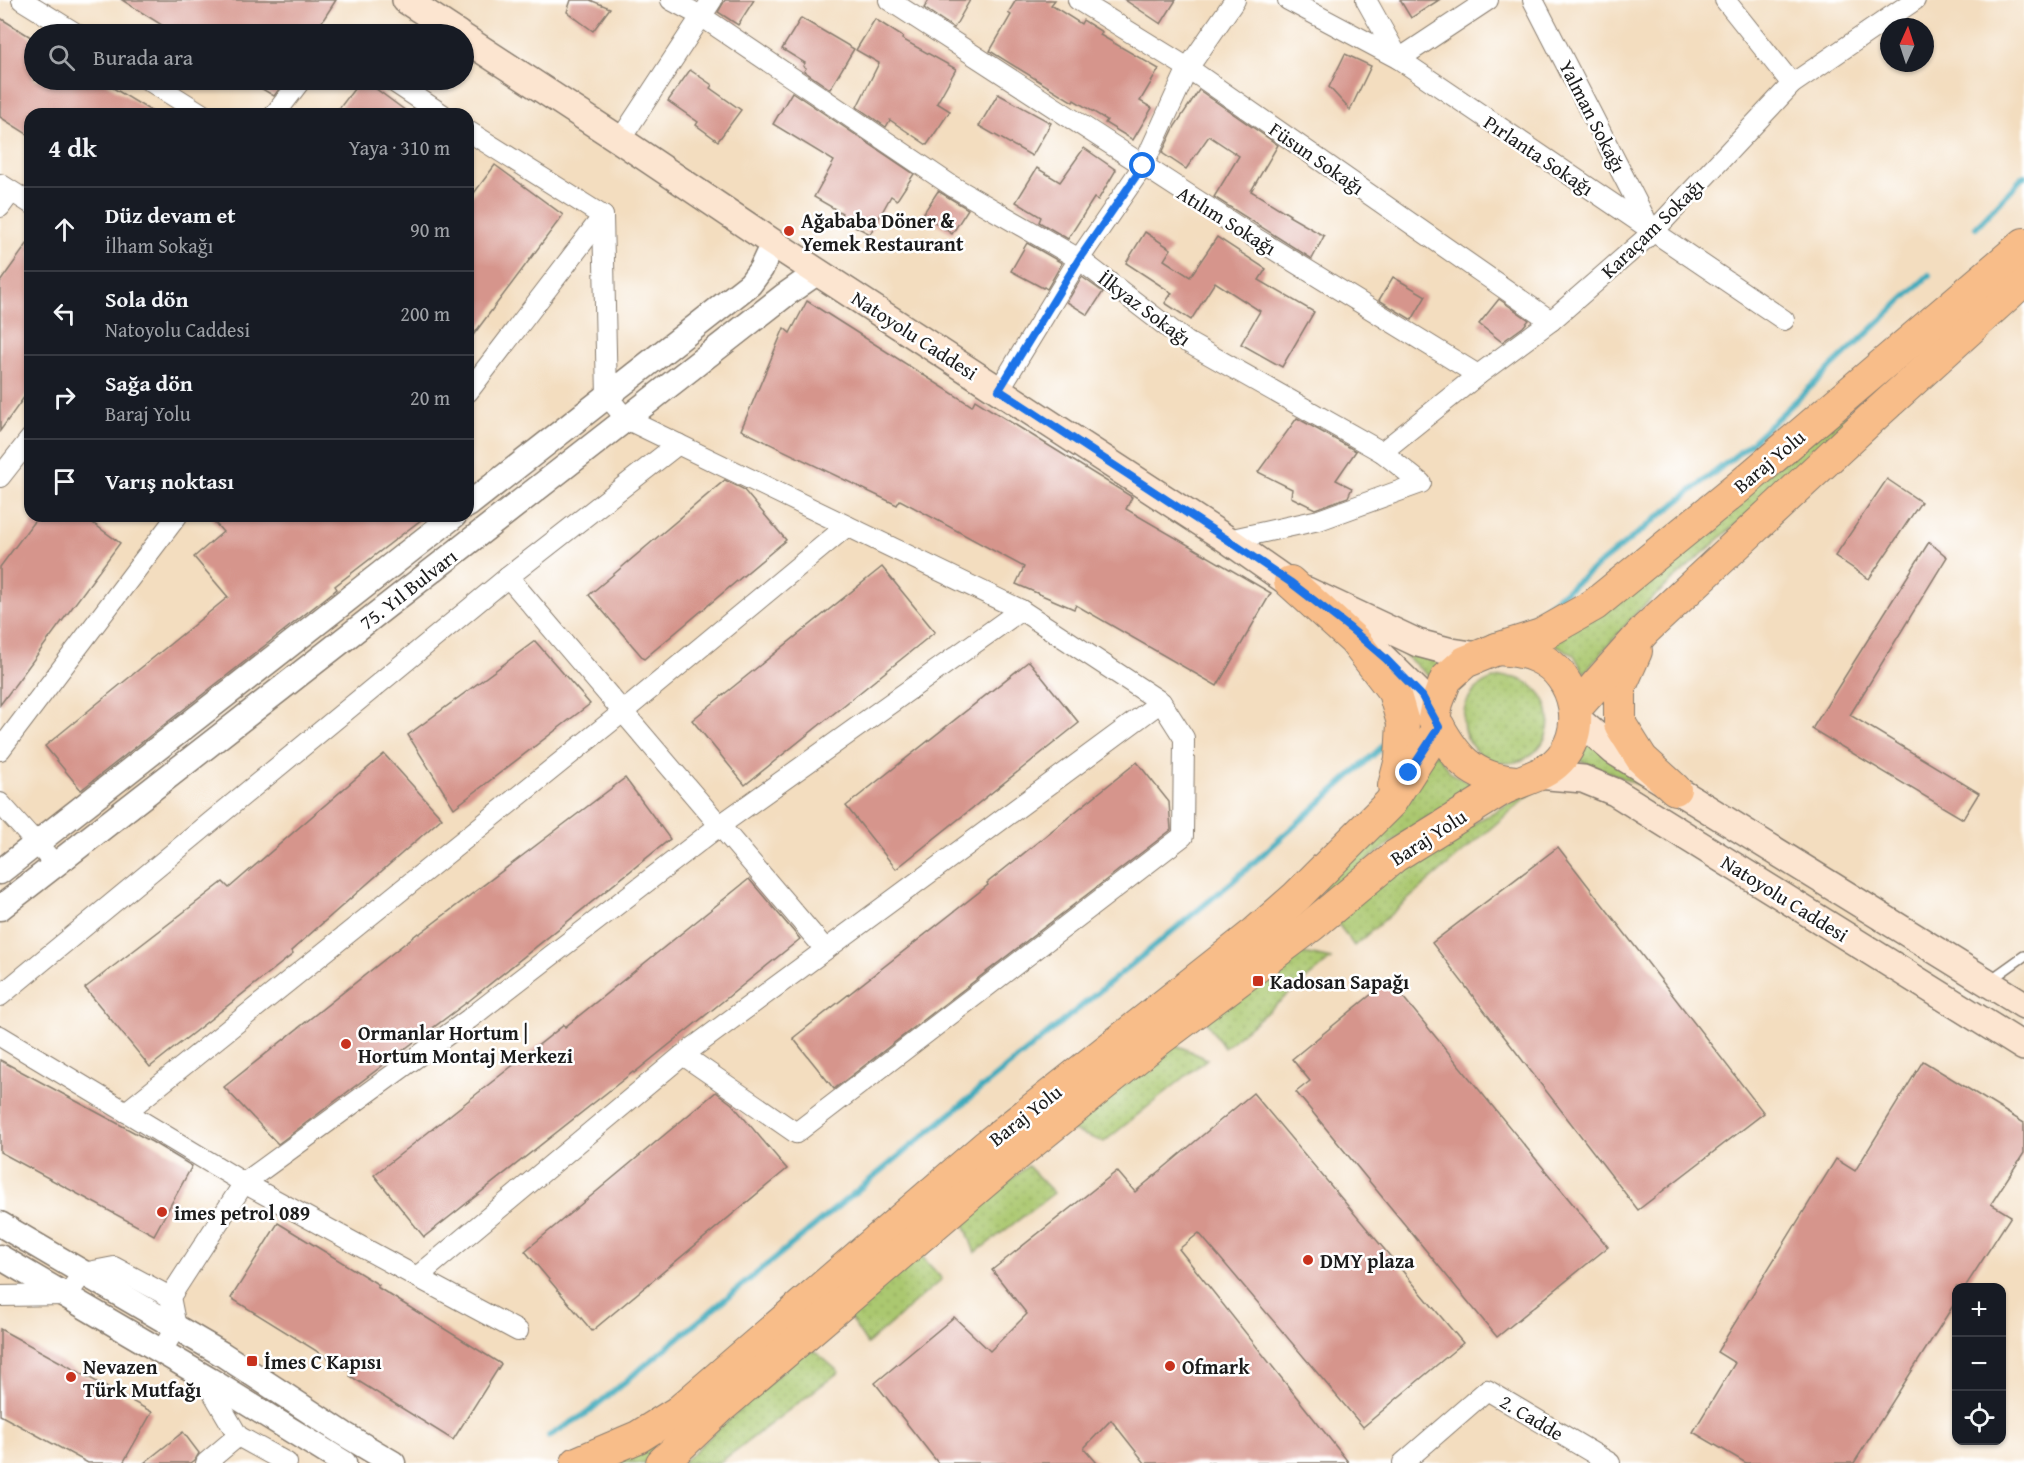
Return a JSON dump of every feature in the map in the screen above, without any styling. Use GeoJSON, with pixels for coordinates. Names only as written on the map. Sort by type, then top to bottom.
{"type":"FeatureCollection","features":[{"type":"Feature","properties":{"kind":"main road"},"geometry":{"type":"LineString","coordinates":[[405,0],[442,24]]}},
{"type":"Feature","properties":{"kind":"main road","name":"Natoyolu Caddesi"},"geometry":{"type":"LineString","coordinates":[[474,44],[1290,582],[1386,659],[1422,696],[1436,723]]}},
{"type":"Feature","properties":{"kind":"main road","name":"Baraj Yolu"},"geometry":{"type":"LineString","coordinates":[[1575,713],[1646,629],[1875,415],[2022,259]]}},
{"type":"Feature","properties":{"kind":"main road","name":"Baraj Yolu"},"geometry":{"type":"LineString","coordinates":[[1487,652],[1541,635],[1594,604],[2022,259]]}},
{"type":"Feature","properties":{"kind":"main road"},"geometry":{"type":"LineString","coordinates":[[1290,582],[1418,643],[1452,652],[1516,650],[1538,657],[1557,672],[1570,693],[1575,713],[1575,730],[1568,749],[1554,765],[1527,778],[1496,780],[1470,767],[1454,753],[1436,723],[1437,703],[1446,679],[1464,662],[1487,652]]}},
{"type":"Feature","properties":{"kind":"main road"},"geometry":{"type":"LineString","coordinates":[[1290,582],[1354,640],[1394,692],[1403,723],[1401,759],[1390,802]]}},
{"type":"Feature","properties":{"kind":"main road"},"geometry":{"type":"LineString","coordinates":[[1646,629],[1620,687],[1620,724],[1642,759],[1675,789]]}},
{"type":"Feature","properties":{"kind":"main road","name":"Natoyolu Caddesi"},"geometry":{"type":"LineString","coordinates":[[1575,713],[1614,751],[2024,1005]]}},
{"type":"Feature","properties":{"kind":"main road","name":"Baraj Yolu"},"geometry":{"type":"LineString","coordinates":[[577,1463],[638,1437],[678,1412],[985,1147],[1255,933],[1296,897],[1390,802],[1436,723]]}},
{"type":"Feature","properties":{"kind":"main road","name":"Natoyolu Caddesi"},"geometry":{"type":"LineString","coordinates":[[1527,778],[1583,779],[1615,792],[2024,1047]]}},
{"type":"Feature","properties":{"kind":"main road","name":"Baraj Yolu"},"geometry":{"type":"LineString","coordinates":[[662,1463],[722,1406],[1004,1165],[1156,1042],[1311,926],[1395,856],[1527,778]]}},
{"type":"Feature","properties":{"kind":"street"},"geometry":{"type":"LineString","coordinates":[[22,0],[60,24]]}},
{"type":"Feature","properties":{"kind":"street","name":"İlkyaz Sokağı"},"geometry":{"type":"LineString","coordinates":[[671,0],[706,8],[952,186],[1079,259],[1187,342],[1382,452],[1421,483],[1319,520],[1228,540]]}},
{"type":"Feature","properties":{"kind":"street","name":"Atılım Sokağı"},"geometry":{"type":"LineString","coordinates":[[889,0],[1252,236],[1478,375]]}},
{"type":"Feature","properties":{"kind":"street","name":"Füsun Sokağı"},"geometry":{"type":"LineString","coordinates":[[1078,0],[1188,68],[1551,321]]}},
{"type":"Feature","properties":{"kind":"street"},"geometry":{"type":"LineString","coordinates":[[999,390],[1079,259],[1143,166],[1188,68],[1234,0]]}},
{"type":"Feature","properties":{"kind":"street","name":"Pırlanta Sokağı"},"geometry":{"type":"LineString","coordinates":[[1288,0],[1399,59],[1784,320]]}},
{"type":"Feature","properties":{"kind":"street"},"geometry":{"type":"LineString","coordinates":[[1366,0],[1399,59],[1488,0]]}},
{"type":"Feature","properties":{"kind":"street","name":"Yalman Sokağı"},"geometry":{"type":"LineString","coordinates":[[1533,0],[1653,232]]}},
{"type":"Feature","properties":{"kind":"street"},"geometry":{"type":"LineString","coordinates":[[1725,0],[1792,84]]}},
{"type":"Feature","properties":{"kind":"street","name":"Karaçam Sokağı"},"geometry":{"type":"LineString","coordinates":[[1382,452],[1478,375],[1551,321],[1653,232],[1792,84],[1916,0]]}},
{"type":"Feature","properties":{"kind":"street"},"geometry":{"type":"LineString","coordinates":[[621,140],[706,8]]}},
{"type":"Feature","properties":{"kind":"street"},"geometry":{"type":"LineString","coordinates":[[164,90],[192,108]]}},
{"type":"Feature","properties":{"kind":"street"},"geometry":{"type":"LineString","coordinates":[[280,108],[293,90]]}},
{"type":"Feature","properties":{"kind":"street"},"geometry":{"type":"LineString","coordinates":[[406,90],[433,108]]}},
{"type":"Feature","properties":{"kind":"street"},"geometry":{"type":"LineString","coordinates":[[474,140],[603,216]]}},
{"type":"Feature","properties":{"kind":"street"},"geometry":{"type":"LineString","coordinates":[[4,195],[24,201]]}},
{"type":"Feature","properties":{"kind":"street"},"geometry":{"type":"LineString","coordinates":[[474,384],[603,216]]}},
{"type":"Feature","properties":{"kind":"street"},"geometry":{"type":"LineString","coordinates":[[603,216],[607,396],[626,419],[1021,610],[1161,702],[1184,738],[1183,836],[796,1133],[683,1054]]}},
{"type":"Feature","properties":{"kind":"street"},"geometry":{"type":"LineString","coordinates":[[474,497],[750,284],[761,269],[773,243]]}},
{"type":"Feature","properties":{"kind":"street","name":"75. Yıl Bulvarı"},"geometry":{"type":"LineString","coordinates":[[0,908],[785,295],[818,272]]}},
{"type":"Feature","properties":{"kind":"street"},"geometry":{"type":"LineString","coordinates":[[0,996],[508,577],[678,444]]}},
{"type":"Feature","properties":{"kind":"street"},"geometry":{"type":"LineString","coordinates":[[0,477],[24,446]]}},
{"type":"Feature","properties":{"kind":"street"},"geometry":{"type":"LineString","coordinates":[[474,502],[496,520]]}},
{"type":"Feature","properties":{"kind":"street"},"geometry":{"type":"LineString","coordinates":[[0,750],[172,522]]}},
{"type":"Feature","properties":{"kind":"street","name":"75. Yıl Bulvarı"},"geometry":{"type":"LineString","coordinates":[[0,872],[446,522]]}},
{"type":"Feature","properties":{"kind":"street"},"geometry":{"type":"LineString","coordinates":[[126,1112],[624,711],[847,526]]}},
{"type":"Feature","properties":{"kind":"street"},"geometry":{"type":"LineString","coordinates":[[508,577],[825,950]]}},
{"type":"Feature","properties":{"kind":"street"},"geometry":{"type":"LineString","coordinates":[[161,1352],[176,1327],[170,1297],[244,1183],[469,1019],[719,826],[1021,610]]}},
{"type":"Feature","properties":{"kind":"street"},"geometry":{"type":"LineString","coordinates":[[417,1277],[683,1054],[1161,702]]}},
{"type":"Feature","properties":{"kind":"street"},"geometry":{"type":"LineString","coordinates":[[0,803],[55,864]]}},
{"type":"Feature","properties":{"kind":"street"},"geometry":{"type":"LineString","coordinates":[[0,1036],[244,1183],[518,1332]]}},
{"type":"Feature","properties":{"kind":"street"},"geometry":{"type":"LineString","coordinates":[[0,1224],[222,1354],[344,1434],[393,1463]]}},
{"type":"Feature","properties":{"kind":"street"},"geometry":{"type":"LineString","coordinates":[[0,1257],[203,1376],[329,1460],[344,1434]]}},
{"type":"Feature","properties":{"kind":"street"},"geometry":{"type":"LineString","coordinates":[[67,1295],[83,1273],[114,1267],[170,1297]]}},
{"type":"Feature","properties":{"kind":"street"},"geometry":{"type":"LineString","coordinates":[[0,1296],[67,1295]]}},
{"type":"Feature","properties":{"kind":"street"},"geometry":{"type":"LineString","coordinates":[[203,1376],[238,1436],[287,1463]]}},
{"type":"Feature","properties":{"kind":"street","name":"2. Cadde"},"geometry":{"type":"LineString","coordinates":[[1403,1463],[1487,1390],[1610,1463]]}},
{"type":"Feature","properties":{"kind":"street"},"geometry":{"type":"LineString","coordinates":[[206,1463],[238,1436]]}},
{"type":"Feature","properties":{"kind":"lane"},"geometry":{"type":"LineString","coordinates":[[1988,982],[2024,956]]}},
{"type":"Feature","properties":{"kind":"green space"},"geometry":{"type":"Polygon","coordinates":[[[1845,414],[1853,420],[1637,612],[1584,673],[1574,655],[1549,641],[1845,414]]]}},
{"type":"Feature","properties":{"kind":"green space"},"geometry":{"type":"Polygon","coordinates":[[[1379,632],[1449,661],[1433,680],[1379,632]]]}},
{"type":"Feature","properties":{"kind":"green space"},"geometry":{"type":"Polygon","coordinates":[[[1506,677],[1523,680],[1537,689],[1546,703],[1549,720],[1546,737],[1537,751],[1523,760],[1506,763],[1489,760],[1475,751],[1466,737],[1463,720],[1466,703],[1475,689],[1489,680],[1506,677]]]}},
{"type":"Feature","properties":{"kind":"green space"},"geometry":{"type":"Polygon","coordinates":[[[1586,736],[1656,792],[1577,759],[1586,736]]]}},
{"type":"Feature","properties":{"kind":"green space"},"geometry":{"type":"Polygon","coordinates":[[[1436,753],[1451,773],[1476,786],[1406,831],[1326,892],[1321,885],[1436,753]]]}},
{"type":"Feature","properties":{"kind":"green space"},"geometry":{"type":"Polygon","coordinates":[[[1541,785],[1354,946],[1334,918],[1398,867],[1541,785]]]}},
{"type":"Feature","properties":{"kind":"green space"},"geometry":{"type":"Polygon","coordinates":[[[1294,951],[1331,959],[1224,1048],[1205,1020],[1294,951]]]}},
{"type":"Feature","properties":{"kind":"green space"},"geometry":{"type":"Polygon","coordinates":[[[1172,1043],[1207,1059],[1104,1142],[1067,1129],[1172,1043]]]}},
{"type":"Feature","properties":{"kind":"green space"},"geometry":{"type":"Polygon","coordinates":[[[1028,1166],[1054,1193],[975,1253],[962,1218],[1028,1166]]]}},
{"type":"Feature","properties":{"kind":"green space"},"geometry":{"type":"Polygon","coordinates":[[[919,1253],[942,1279],[867,1344],[846,1312],[919,1253]]]}},
{"type":"Feature","properties":{"kind":"green space"},"geometry":{"type":"Polygon","coordinates":[[[809,1346],[839,1372],[719,1463],[682,1463],[809,1346]]]}},
{"type":"Feature","properties":{"kind":"green space"},"geometry":{"type":"Polygon","coordinates":[[[685,1425],[646,1463],[596,1463],[685,1425]]]}},
{"type":"Feature","properties":{"kind":"building"},"geometry":{"type":"Polygon","coordinates":[[[122,0],[336,0],[320,24],[160,24],[122,0]]]}},
{"type":"Feature","properties":{"kind":"building"},"geometry":{"type":"Polygon","coordinates":[[[571,0],[590,0],[610,8],[593,31],[567,12],[571,0]]]}},
{"type":"Feature","properties":{"kind":"building"},"geometry":{"type":"Polygon","coordinates":[[[725,0],[754,0],[738,25],[718,12],[725,0]]]}},
{"type":"Feature","properties":{"kind":"building"},"geometry":{"type":"Polygon","coordinates":[[[929,0],[970,0],[954,28],[924,8],[929,0]]]}},
{"type":"Feature","properties":{"kind":"building"},"geometry":{"type":"Polygon","coordinates":[[[1016,0],[1055,0],[1051,5],[1081,24],[1083,20],[1102,32],[1100,35],[1159,69],[1140,101],[1152,108],[1133,140],[1105,123],[1107,120],[990,51],[1011,15],[1008,13],[1016,0]]]}},
{"type":"Feature","properties":{"kind":"building"},"geometry":{"type":"Polygon","coordinates":[[[1125,0],[1176,0],[1161,24],[1125,0]]]}},
{"type":"Feature","properties":{"kind":"building"},"geometry":{"type":"Polygon","coordinates":[[[1400,0],[1439,0],[1411,18],[1400,0]]]}},
{"type":"Feature","properties":{"kind":"building"},"geometry":{"type":"Polygon","coordinates":[[[0,18],[24,33],[24,90],[116,90],[146,108],[24,108],[24,132],[0,117],[0,18]]]}},
{"type":"Feature","properties":{"kind":"building"},"geometry":{"type":"Polygon","coordinates":[[[801,18],[854,49],[830,89],[804,71],[805,63],[782,49],[801,18]]]}},
{"type":"Feature","properties":{"kind":"building"},"geometry":{"type":"Polygon","coordinates":[[[875,19],[903,37],[902,39],[956,69],[937,103],[950,111],[927,145],[890,120],[886,127],[857,107],[879,63],[856,50],[875,19]]]}},
{"type":"Feature","properties":{"kind":"building"},"geometry":{"type":"Polygon","coordinates":[[[1345,54],[1371,66],[1350,110],[1329,87],[1345,54]]]}},
{"type":"Feature","properties":{"kind":"building"},"geometry":{"type":"Polygon","coordinates":[[[690,70],[712,85],[710,88],[741,110],[718,141],[696,125],[698,122],[668,101],[690,70]]]}},
{"type":"Feature","properties":{"kind":"building"},"geometry":{"type":"Polygon","coordinates":[[[264,90],[278,90],[274,96],[264,90]]]}},
{"type":"Feature","properties":{"kind":"building"},"geometry":{"type":"Polygon","coordinates":[[[353,90],[378,90],[402,108],[340,108],[353,90]]]}},
{"type":"Feature","properties":{"kind":"building"},"geometry":{"type":"Polygon","coordinates":[[[1199,90],[1278,145],[1251,191],[1324,236],[1312,259],[1214,197],[1239,156],[1209,136],[1186,169],[1162,153],[1175,126],[1199,90]]]}},
{"type":"Feature","properties":{"kind":"building"},"geometry":{"type":"Polygon","coordinates":[[[792,92],[914,174],[897,200],[891,196],[870,234],[839,218],[842,213],[814,197],[834,161],[773,124],[792,92]]]}},
{"type":"Feature","properties":{"kind":"building"},"geometry":{"type":"Polygon","coordinates":[[[998,94],[1051,123],[1032,156],[979,126],[998,94]]]}},
{"type":"Feature","properties":{"kind":"building"},"geometry":{"type":"Polygon","coordinates":[[[1084,148],[1116,170],[1098,200],[1094,198],[1068,239],[1039,222],[1041,217],[1016,202],[1037,168],[1060,182],[1084,148]]]}},
{"type":"Feature","properties":{"kind":"building"},"geometry":{"type":"Polygon","coordinates":[[[495,165],[563,215],[474,334],[474,193],[495,165]]]}},
{"type":"Feature","properties":{"kind":"building"},"geometry":{"type":"Polygon","coordinates":[[[938,191],[968,209],[952,234],[923,214],[938,191]]]}},
{"type":"Feature","properties":{"kind":"building"},"geometry":{"type":"Polygon","coordinates":[[[1145,232],[1171,249],[1164,260],[1190,277],[1217,237],[1266,269],[1259,280],[1314,312],[1282,367],[1241,344],[1260,311],[1215,282],[1191,320],[1165,303],[1172,293],[1126,263],[1145,232]]]}},
{"type":"Feature","properties":{"kind":"building"},"geometry":{"type":"Polygon","coordinates":[[[1027,243],[1062,263],[1047,289],[1011,271],[1027,243]]]}},
{"type":"Feature","properties":{"kind":"building"},"geometry":{"type":"Polygon","coordinates":[[[24,248],[24,397],[0,431],[0,282],[24,248]]]}},
{"type":"Feature","properties":{"kind":"building"},"geometry":{"type":"Polygon","coordinates":[[[1082,277],[1103,292],[1088,315],[1067,302],[1082,277]]]}},
{"type":"Feature","properties":{"kind":"building"},"geometry":{"type":"Polygon","coordinates":[[[1393,277],[1426,296],[1412,320],[1379,300],[1393,277]]]}},
{"type":"Feature","properties":{"kind":"building"},"geometry":{"type":"Polygon","coordinates":[[[1499,299],[1529,320],[1502,342],[1479,324],[1499,299]]]}},
{"type":"Feature","properties":{"kind":"building"},"geometry":{"type":"Polygon","coordinates":[[[807,301],[972,406],[975,400],[1132,497],[1126,509],[1271,593],[1217,686],[1076,605],[1074,609],[1016,584],[1024,567],[900,500],[897,505],[741,430],[784,328],[790,333],[807,301]]]}},
{"type":"Feature","properties":{"kind":"building"},"geometry":{"type":"Polygon","coordinates":[[[1297,418],[1356,451],[1336,480],[1352,488],[1348,497],[1315,509],[1291,497],[1292,489],[1258,472],[1297,418]]]}},
{"type":"Feature","properties":{"kind":"building"},"geometry":{"type":"Polygon","coordinates":[[[1887,479],[1921,502],[1869,579],[1835,556],[1887,479]]]}},
{"type":"Feature","properties":{"kind":"building"},"geometry":{"type":"Polygon","coordinates":[[[725,480],[743,489],[786,540],[644,659],[589,595],[725,480]]]}},
{"type":"Feature","properties":{"kind":"building"},"geometry":{"type":"Polygon","coordinates":[[[34,522],[91,522],[120,543],[0,705],[0,567],[34,522]]]}},
{"type":"Feature","properties":{"kind":"building"},"geometry":{"type":"Polygon","coordinates":[[[214,522],[418,522],[335,586],[337,589],[81,790],[45,746],[228,597],[194,557],[223,532],[214,522]]]}},
{"type":"Feature","properties":{"kind":"building"},"geometry":{"type":"Polygon","coordinates":[[[1929,542],[1947,557],[1850,715],[1979,793],[1963,819],[1812,729],[1929,542]]]}},
{"type":"Feature","properties":{"kind":"building"},"geometry":{"type":"Polygon","coordinates":[[[882,567],[935,632],[745,785],[692,720],[882,567]]]}},
{"type":"Feature","properties":{"kind":"building"},"geometry":{"type":"Polygon","coordinates":[[[535,641],[590,704],[454,808],[408,735],[535,641]]]}},
{"type":"Feature","properties":{"kind":"building"},"geometry":{"type":"Polygon","coordinates":[[[1029,661],[1079,723],[896,869],[846,806],[1029,661]]]}},
{"type":"Feature","properties":{"kind":"building"},"geometry":{"type":"Polygon","coordinates":[[[384,754],[442,818],[291,951],[293,954],[150,1067],[85,988],[223,882],[229,888],[384,754]]]}},
{"type":"Feature","properties":{"kind":"building"},"geometry":{"type":"Polygon","coordinates":[[[1137,762],[1169,802],[1171,830],[834,1089],[793,1038],[988,885],[987,883],[1137,762]]]}},
{"type":"Feature","properties":{"kind":"building"},"geometry":{"type":"Polygon","coordinates":[[[625,778],[670,839],[470,1000],[278,1144],[224,1087],[418,933],[625,778]]]}},
{"type":"Feature","properties":{"kind":"building"},"geometry":{"type":"Polygon","coordinates":[[[1558,847],[1764,1113],[1638,1210],[1432,943],[1558,847]]]}},
{"type":"Feature","properties":{"kind":"building"},"geometry":{"type":"Polygon","coordinates":[[[749,879],[800,939],[634,1073],[424,1237],[374,1175],[564,1025],[565,1027],[749,879]]]}},
{"type":"Feature","properties":{"kind":"building"},"geometry":{"type":"Polygon","coordinates":[[[1389,980],[1608,1247],[1497,1337],[1296,1092],[1310,1081],[1292,1059],[1389,980]]]}},
{"type":"Feature","properties":{"kind":"building"},"geometry":{"type":"Polygon","coordinates":[[[0,1060],[192,1166],[154,1235],[0,1152],[0,1060]]]}},
{"type":"Feature","properties":{"kind":"building"},"geometry":{"type":"Polygon","coordinates":[[[1923,1061],[2024,1123],[2024,1153],[1991,1204],[2011,1216],[1968,1283],[1952,1283],[1952,1307],[1854,1463],[1746,1463],[1693,1432],[1735,1363],[1717,1352],[1836,1159],[1855,1171],[1923,1061]]]}},
{"type":"Feature","properties":{"kind":"building"},"geometry":{"type":"Polygon","coordinates":[[[716,1092],[732,1104],[787,1169],[592,1331],[525,1251],[716,1092]]]}},
{"type":"Feature","properties":{"kind":"building"},"geometry":{"type":"Polygon","coordinates":[[[1253,1093],[1463,1343],[1363,1427],[1199,1233],[1179,1249],[1349,1463],[1145,1463],[1111,1420],[1084,1448],[1097,1463],[938,1463],[875,1383],[954,1317],[990,1351],[1027,1314],[992,1270],[1117,1171],[1135,1192],[1253,1093]]]}},
{"type":"Feature","properties":{"kind":"building"},"geometry":{"type":"Polygon","coordinates":[[[278,1223],[501,1364],[453,1440],[350,1376],[352,1373],[231,1298],[278,1223]]]}},
{"type":"Feature","properties":{"kind":"building"},"geometry":{"type":"Polygon","coordinates":[[[0,1329],[152,1412],[123,1463],[88,1463],[0,1415],[0,1329]]]}},
{"type":"Feature","properties":{"kind":"building"},"geometry":{"type":"Polygon","coordinates":[[[183,1432],[199,1453],[195,1460],[191,1463],[144,1463],[183,1432]]]}},
{"type":"Feature","properties":{"kind":"waterway"},"geometry":{"type":"LineString","coordinates":[[1976,227],[2024,176]]}},
{"type":"Feature","properties":{"kind":"waterway"},"geometry":{"type":"LineString","coordinates":[[1523,625],[1750,444],[1929,275]]}},
{"type":"Feature","properties":{"kind":"waterway"},"geometry":{"type":"LineString","coordinates":[[549,1436],[587,1413],[1232,882],[1392,738]]}},
{"type":"Feature","properties":{"kind":"place","name":"Ağababa Döner & Yemek Restaurant"},"geometry":{"type":"Point","coordinates":[789,231]}},
{"type":"Feature","properties":{"kind":"place","name":"Kadosan Sapağı"},"geometry":{"type":"Point","coordinates":[1258,981]}},
{"type":"Feature","properties":{"kind":"place","name":"Ormanlar Hortum | Hortum Montaj Merkezi"},"geometry":{"type":"Point","coordinates":[346,1044]}},
{"type":"Feature","properties":{"kind":"place","name":"imes petrol 089"},"geometry":{"type":"Point","coordinates":[162,1212]}},
{"type":"Feature","properties":{"kind":"place","name":"DMY plaza"},"geometry":{"type":"Point","coordinates":[1308,1260]}},
{"type":"Feature","properties":{"kind":"place","name":"İmes C Kapısı"},"geometry":{"type":"Point","coordinates":[252,1361]}},
{"type":"Feature","properties":{"kind":"place","name":"Ofmark"},"geometry":{"type":"Point","coordinates":[1170,1366]}},
{"type":"Feature","properties":{"kind":"place","name":"Nevazen Türk Mutfağı"},"geometry":{"type":"Point","coordinates":[71,1377]}},
{"type":"Feature","properties":{"kind":"route"},"geometry":{"type":"LineString","coordinates":[[1143,166],[1079,259],[999,390],[1290,582],[1386,659],[1422,696],[1439,727],[1409,773]]}}]}
